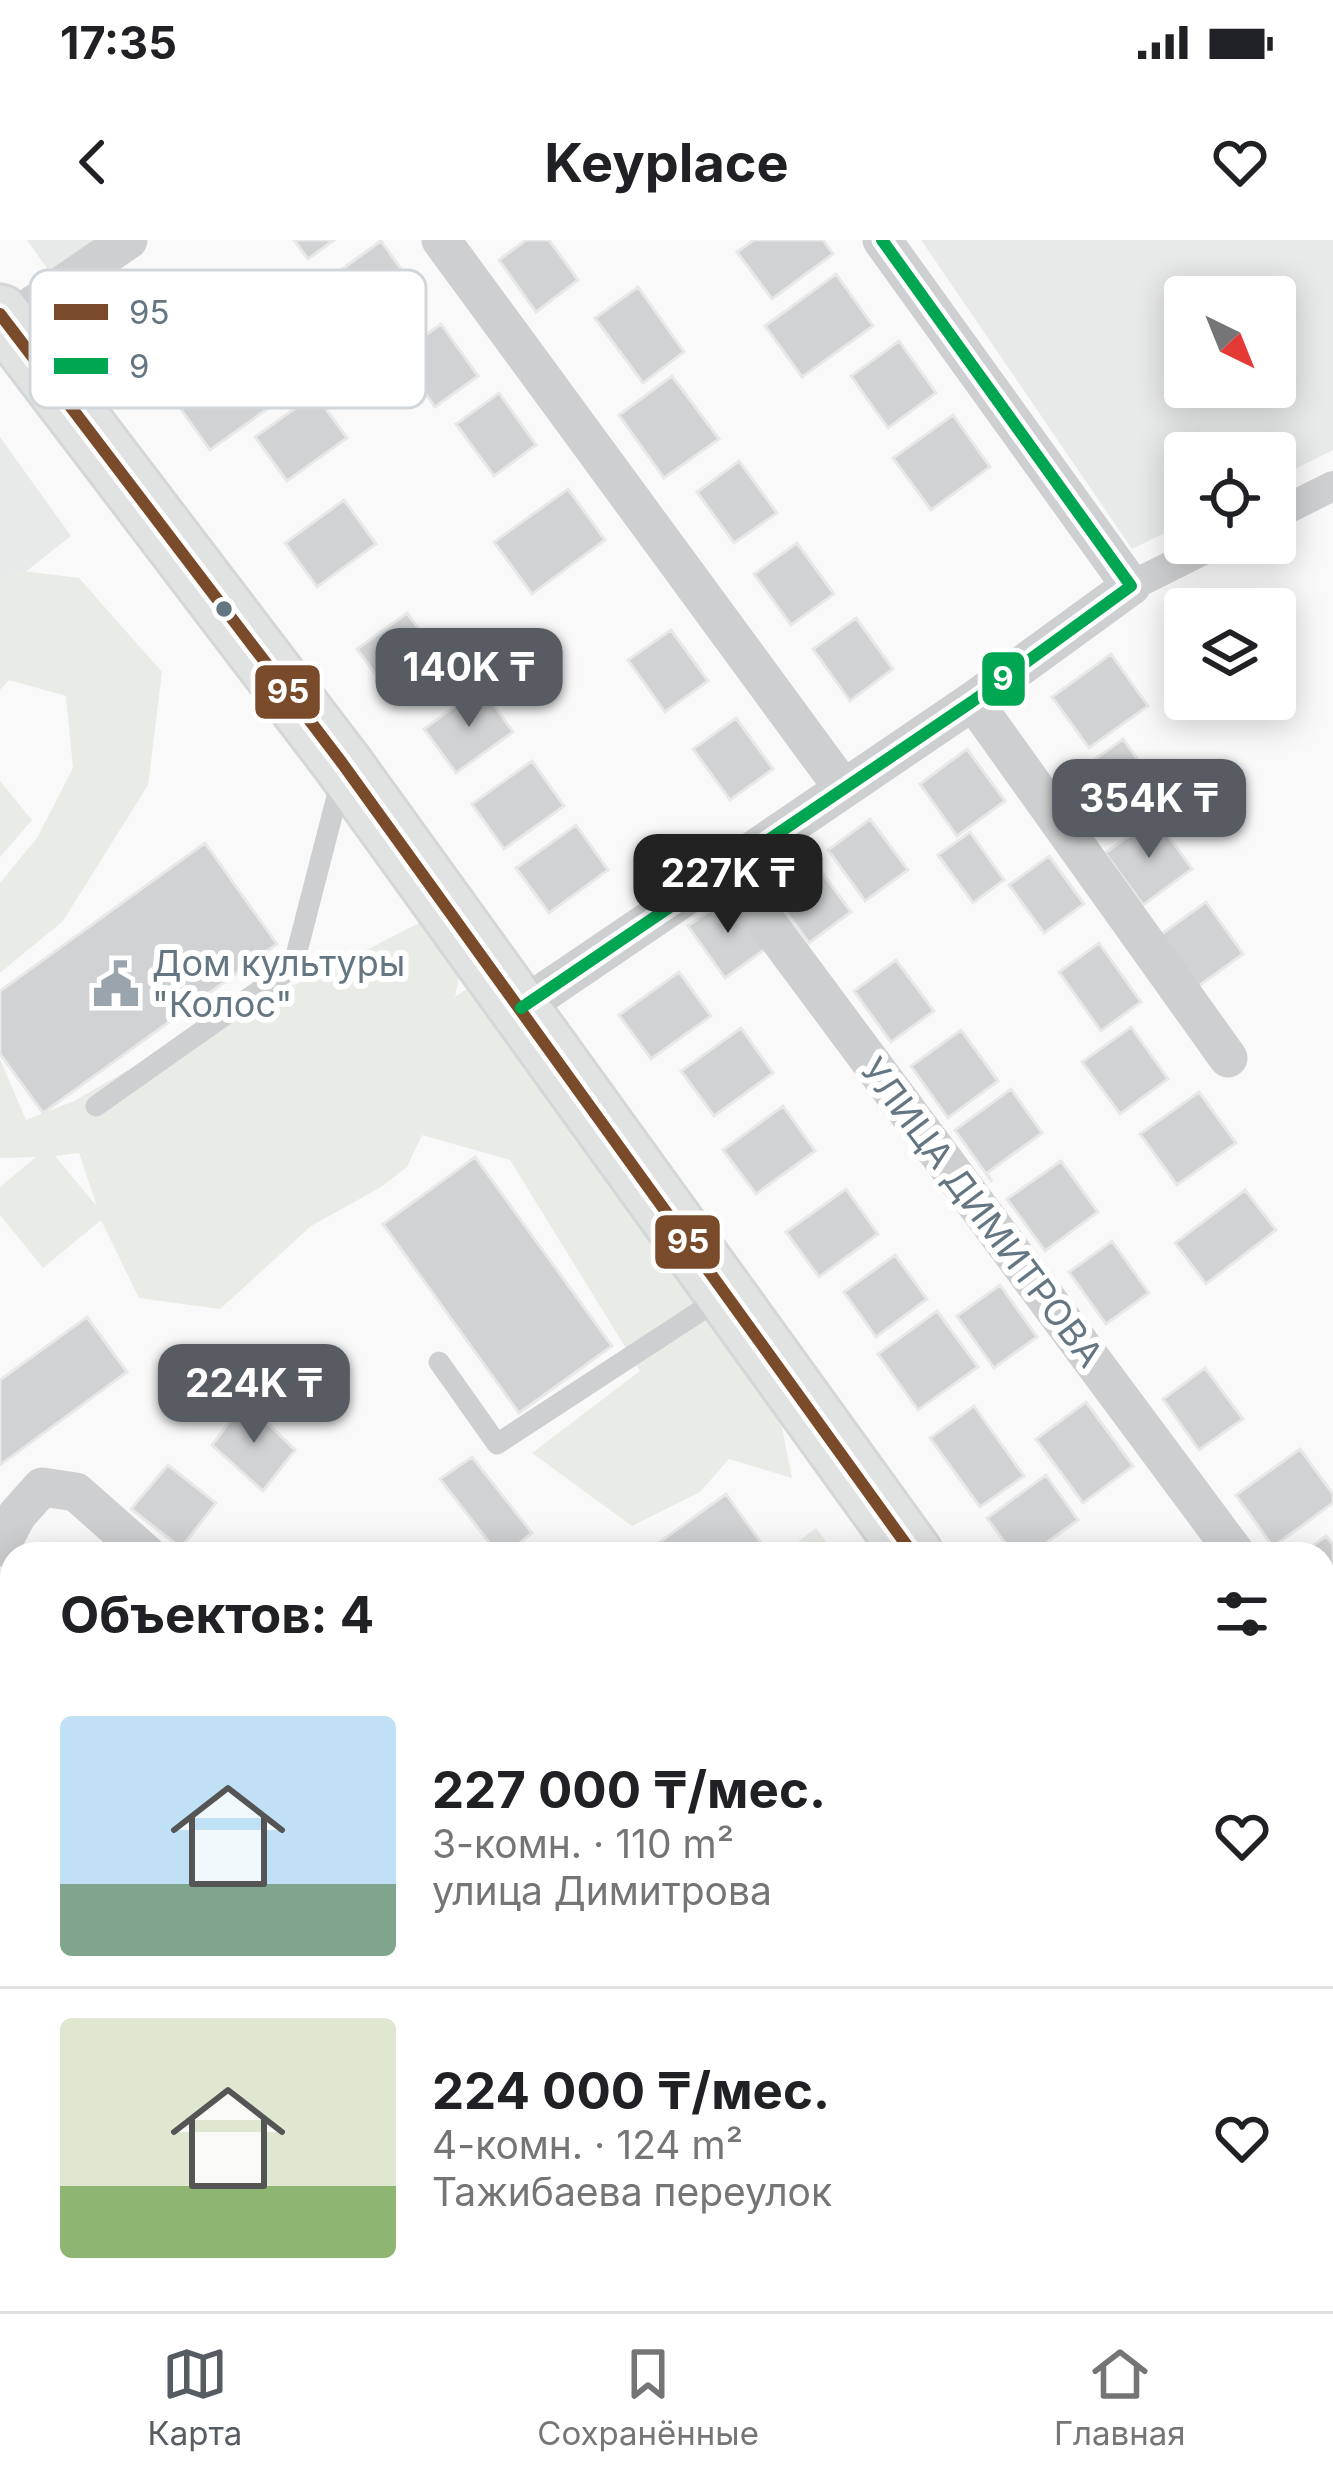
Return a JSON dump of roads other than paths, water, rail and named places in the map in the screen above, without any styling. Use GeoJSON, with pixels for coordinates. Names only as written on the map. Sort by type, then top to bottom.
{"type":"FeatureCollection","features":[{"type":"Feature","properties":{"kind":"main road"},"geometry":{"type":"LineString","coordinates":[[4,318],[30,352]]}},
{"type":"Feature","properties":{"kind":"main road"},"geometry":{"type":"LineString","coordinates":[[72,408],[345,767],[904,1542]]}},
{"type":"Feature","properties":{"kind":"street"},"geometry":{"type":"LineString","coordinates":[[80,270],[128,240]]}},
{"type":"Feature","properties":{"kind":"street"},"geometry":{"type":"LineString","coordinates":[[441,240],[843,788]]}},
{"type":"Feature","properties":{"kind":"street"},"geometry":{"type":"LineString","coordinates":[[882,240],[1131,586]]}},
{"type":"Feature","properties":{"kind":"street"},"geometry":{"type":"LineString","coordinates":[[4,318],[30,302]]}},
{"type":"Feature","properties":{"kind":"street"},"geometry":{"type":"LineString","coordinates":[[1296,504],[1333,486]]}},
{"type":"Feature","properties":{"kind":"street"},"geometry":{"type":"LineString","coordinates":[[521,1008],[973,701],[1131,586],[1175,564]]}},
{"type":"Feature","properties":{"kind":"street"},"geometry":{"type":"LineString","coordinates":[[973,701],[1228,1058]]}},
{"type":"Feature","properties":{"kind":"street","name":"УЛИЦА ДИМИТРОВА"},"geometry":{"type":"LineString","coordinates":[[728,870],[1227,1542]]}},
{"type":"Feature","properties":{"kind":"street"},"geometry":{"type":"LineString","coordinates":[[3,1532],[42,1487],[76,1492],[132,1542]]}},
{"type":"Feature","properties":{"kind":"lane"},"geometry":{"type":"LineString","coordinates":[[96,1106],[293,967],[345,767]]}},
{"type":"Feature","properties":{"kind":"lane"},"geometry":{"type":"LineString","coordinates":[[439,1362],[497,1444],[725,1294]]}},
{"type":"Feature","properties":{"kind":"place","name":"Дом культуры \"Колос\""},"geometry":{"type":"Point","coordinates":[116,984]}}]}
